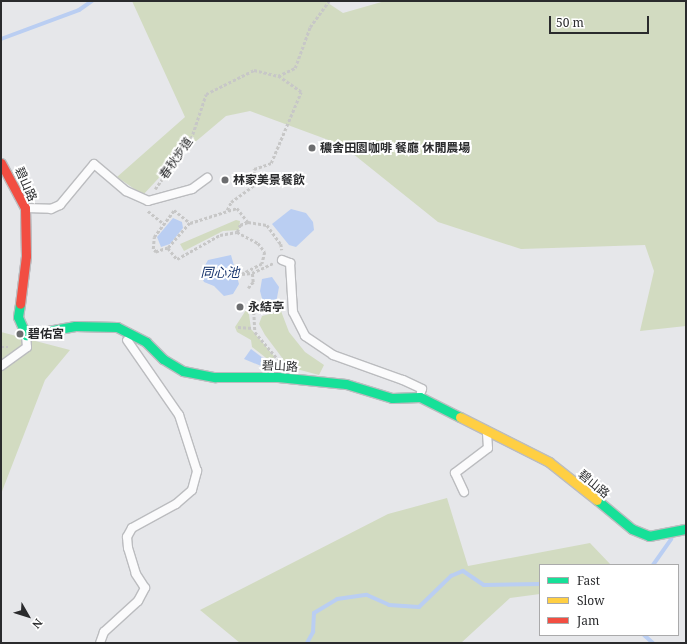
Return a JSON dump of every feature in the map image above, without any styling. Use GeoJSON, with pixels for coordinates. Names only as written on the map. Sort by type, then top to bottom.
{"type":"FeatureCollection","features":[{"type":"Feature","properties":{"kind":"street","name":"碧山路"},"geometry":{"type":"LineString","coordinates":[[1,163],[25,208],[26,256],[18,317],[26,335],[75,326],[117,327],[146,342],[163,359],[183,371],[215,378],[278,377],[346,384],[392,398],[420,397],[549,462],[632,529],[649,536],[686,529]]}},
{"type":"Feature","properties":{"kind":"lane"},"geometry":{"type":"LineString","coordinates":[[25,208],[51,209],[60,205],[94,164],[126,191],[148,201],[192,189],[207,178]]}},
{"type":"Feature","properties":{"kind":"lane"},"geometry":{"type":"LineString","coordinates":[[281,260],[290,263],[293,312],[305,336],[333,356],[422,389],[420,397]]}},
{"type":"Feature","properties":{"kind":"lane"},"geometry":{"type":"LineString","coordinates":[[100,643],[104,632],[134,605],[145,588],[136,574],[128,548],[130,532],[176,504],[192,490],[197,471],[179,415],[143,359],[117,327]]}},
{"type":"Feature","properties":{"kind":"lane"},"geometry":{"type":"LineString","coordinates":[[1,366],[27,347],[26,335]]}},
{"type":"Feature","properties":{"kind":"lane"},"geometry":{"type":"LineString","coordinates":[[464,492],[456,473],[488,448],[487,430]]}},
{"type":"Feature","properties":{"kind":"path"},"geometry":{"type":"LineString","coordinates":[[227,210],[231,202],[254,185],[254,169],[271,163],[301,92],[278,76],[295,68],[310,27],[329,1]]}},
{"type":"Feature","properties":{"kind":"path","name":"春秋步道"},"geometry":{"type":"LineString","coordinates":[[148,201],[191,139],[206,94],[254,70],[278,76]]}},
{"type":"Feature","properties":{"kind":"path"},"geometry":{"type":"LineString","coordinates":[[148,201],[147,210],[163,223]]}},
{"type":"Feature","properties":{"kind":"path"},"geometry":{"type":"LineString","coordinates":[[190,223],[174,210],[163,223],[152,244],[156,252],[168,248],[190,223],[227,210],[237,208],[248,222]]}},
{"type":"Feature","properties":{"kind":"path"},"geometry":{"type":"LineString","coordinates":[[168,248],[177,259],[182,258],[211,238],[237,232],[258,243],[265,252],[262,264],[247,270],[242,274],[244,276],[281,260],[281,244],[275,233],[268,225],[248,222],[240,225],[237,232]]}},
{"type":"Feature","properties":{"kind":"path"},"geometry":{"type":"LineString","coordinates":[[248,288],[253,282],[252,273]]}},
{"type":"Feature","properties":{"kind":"path"},"geometry":{"type":"LineString","coordinates":[[248,305],[254,312],[253,328],[277,357],[278,377]]}},
{"type":"Feature","properties":{"kind":"path"},"geometry":{"type":"LineString","coordinates":[[238,327],[253,328]]}},
{"type":"Feature","properties":{"kind":"green space"},"geometry":{"type":"Polygon","coordinates":[[[132,1],[325,1],[343,13],[385,1],[686,1],[686,326],[640,331],[654,271],[645,245],[521,249],[438,222],[342,145],[250,111],[226,116],[181,154],[143,195],[117,177],[185,117],[132,1]]]}},
{"type":"Feature","properties":{"kind":"green space"},"geometry":{"type":"Polygon","coordinates":[[[236,220],[240,221],[239,230],[223,231],[184,251],[180,244],[236,220]]]}},
{"type":"Feature","properties":{"kind":"green space"},"geometry":{"type":"Polygon","coordinates":[[[248,307],[251,329],[274,356],[276,367],[269,368],[270,361],[252,347],[251,340],[237,332],[235,327],[248,307]]]}},
{"type":"Feature","properties":{"kind":"green space"},"geometry":{"type":"Polygon","coordinates":[[[281,311],[289,332],[305,352],[324,365],[319,375],[289,367],[265,335],[259,324],[262,316],[281,311]]]}},
{"type":"Feature","properties":{"kind":"green space"},"geometry":{"type":"Polygon","coordinates":[[[1,332],[70,350],[45,380],[1,494],[1,332]]]}},
{"type":"Feature","properties":{"kind":"green space"},"geometry":{"type":"Polygon","coordinates":[[[447,498],[468,566],[590,543],[610,564],[539,564],[539,594],[510,598],[461,643],[240,643],[200,610],[388,514],[447,498]]]}},
{"type":"Feature","properties":{"kind":"water"},"geometry":{"type":"Polygon","coordinates":[[[291,209],[306,213],[313,222],[314,230],[296,247],[289,245],[272,224],[291,209]]]}},
{"type":"Feature","properties":{"kind":"water"},"geometry":{"type":"Polygon","coordinates":[[[173,218],[182,222],[183,228],[170,244],[161,247],[157,237],[173,218]]]}},
{"type":"Feature","properties":{"kind":"water","name":"同心池"},"geometry":{"type":"Polygon","coordinates":[[[231,255],[239,284],[233,294],[224,296],[214,286],[204,282],[200,274],[208,260],[231,255]]]}},
{"type":"Feature","properties":{"kind":"water"},"geometry":{"type":"Polygon","coordinates":[[[272,277],[279,287],[275,308],[271,310],[264,306],[260,291],[262,279],[272,277]]]}},
{"type":"Feature","properties":{"kind":"water"},"geometry":{"type":"Polygon","coordinates":[[[251,349],[267,361],[266,368],[244,359],[251,349]]]}},
{"type":"Feature","properties":{"kind":"waterway"},"geometry":{"type":"LineString","coordinates":[[1,39],[79,10],[92,1]]}},
{"type":"Feature","properties":{"kind":"waterway"},"geometry":{"type":"LineString","coordinates":[[654,564],[671,539]]}},
{"type":"Feature","properties":{"kind":"waterway"},"geometry":{"type":"LineString","coordinates":[[307,643],[313,632],[314,613],[337,599],[367,595],[389,605],[419,607],[451,576],[463,571],[484,585],[539,584]]}},
{"type":"Feature","properties":{"kind":"waterway"},"geometry":{"type":"LineString","coordinates":[[645,636],[653,643]]}},
{"type":"Feature","properties":{"kind":"traffic: fast"},"geometry":{"type":"LineString","coordinates":[[20,304],[18,317],[26,335],[75,326],[117,327],[146,342],[163,359],[183,371],[215,377],[278,377],[346,384],[392,398],[420,397],[460,417]]}},
{"type":"Feature","properties":{"kind":"traffic: fast"},"geometry":{"type":"LineString","coordinates":[[597,500],[632,529],[649,536],[686,529]]}},
{"type":"Feature","properties":{"kind":"traffic: slow"},"geometry":{"type":"LineString","coordinates":[[460,417],[549,462],[597,500]]}},
{"type":"Feature","properties":{"kind":"traffic: jam"},"geometry":{"type":"LineString","coordinates":[[1,163],[25,208],[26,256],[20,304]]}},
{"type":"Feature","properties":{"kind":"place","name":"穠舍田園咖啡 餐廳 休閒農場"},"geometry":{"type":"Point","coordinates":[312,148]}},
{"type":"Feature","properties":{"kind":"place","name":"林家美景餐飲"},"geometry":{"type":"Point","coordinates":[225,180]}},
{"type":"Feature","properties":{"kind":"place","name":"永結亭"},"geometry":{"type":"Point","coordinates":[240,307]}},
{"type":"Feature","properties":{"kind":"place","name":"碧佑宮"},"geometry":{"type":"Point","coordinates":[20,334]}}]}
